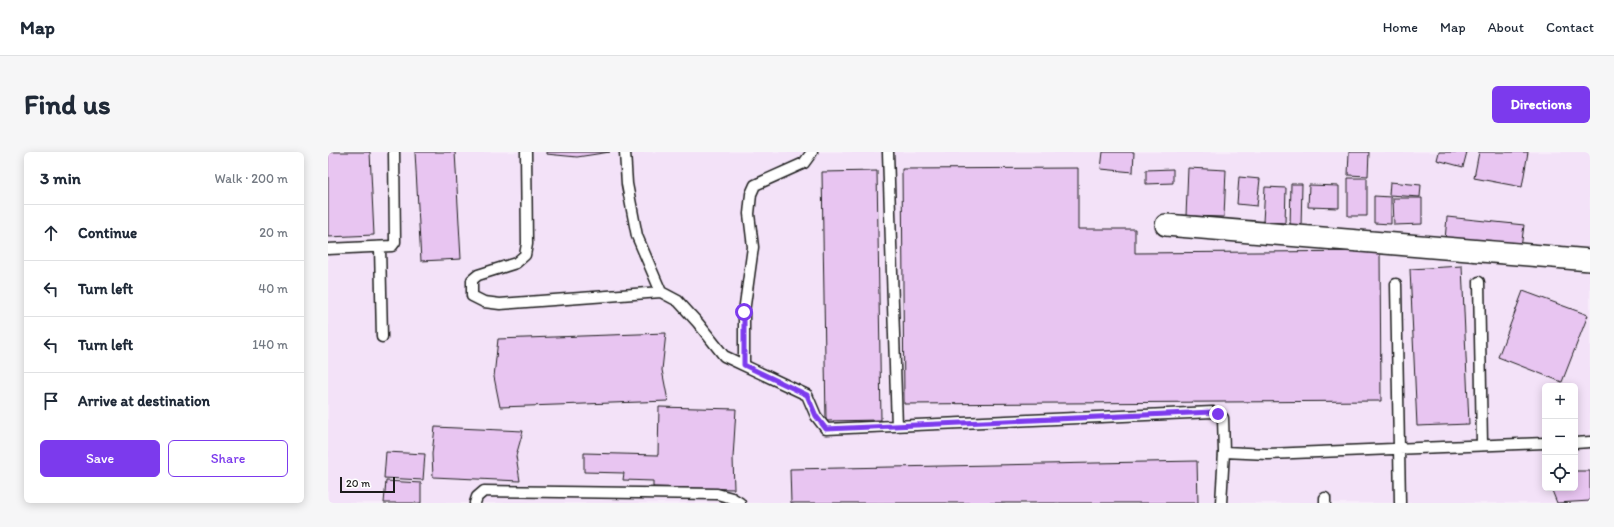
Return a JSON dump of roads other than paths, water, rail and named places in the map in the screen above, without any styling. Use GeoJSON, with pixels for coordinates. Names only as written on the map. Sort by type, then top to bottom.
{"type":"FeatureCollection","features":[{"type":"Feature","properties":{"kind":"street"},"geometry":{"type":"LineString","coordinates":[[1166,225],[1590,260]]}},
{"type":"Feature","properties":{"kind":"lane"},"geometry":{"type":"LineString","coordinates":[[328,248],[392,246],[396,236],[394,152]]}},
{"type":"Feature","properties":{"kind":"lane"},"geometry":{"type":"LineString","coordinates":[[526,152],[526,255],[516,263],[478,275],[472,280],[472,296],[484,302],[500,304],[661,292],[678,301],[724,356],[807,395],[816,416],[826,429],[1213,412],[1223,418],[1224,452],[1222,503]]}},
{"type":"Feature","properties":{"kind":"lane"},"geometry":{"type":"LineString","coordinates":[[625,152],[627,184],[637,236],[661,292]]}},
{"type":"Feature","properties":{"kind":"lane"},"geometry":{"type":"LineString","coordinates":[[744,365],[744,312],[753,247],[749,214],[750,194],[755,185],[804,163],[812,152]]}},
{"type":"Feature","properties":{"kind":"lane"},"geometry":{"type":"LineString","coordinates":[[888,152],[897,426]]}},
{"type":"Feature","properties":{"kind":"lane"},"geometry":{"type":"LineString","coordinates":[[380,247],[382,337]]}},
{"type":"Feature","properties":{"kind":"lane"},"geometry":{"type":"LineString","coordinates":[[1479,282],[1482,444]]}},
{"type":"Feature","properties":{"kind":"lane"},"geometry":{"type":"LineString","coordinates":[[1396,284],[1400,503]]}},
{"type":"Feature","properties":{"kind":"lane"},"geometry":{"type":"LineString","coordinates":[[1578,443],[1590,442]]}},
{"type":"Feature","properties":{"kind":"lane"},"geometry":{"type":"LineString","coordinates":[[1224,452],[1268,454],[1482,444],[1542,443]]}},
{"type":"Feature","properties":{"kind":"lane"},"geometry":{"type":"LineString","coordinates":[[475,503],[477,497],[484,491],[717,494],[732,498],[740,503]]}}]}
